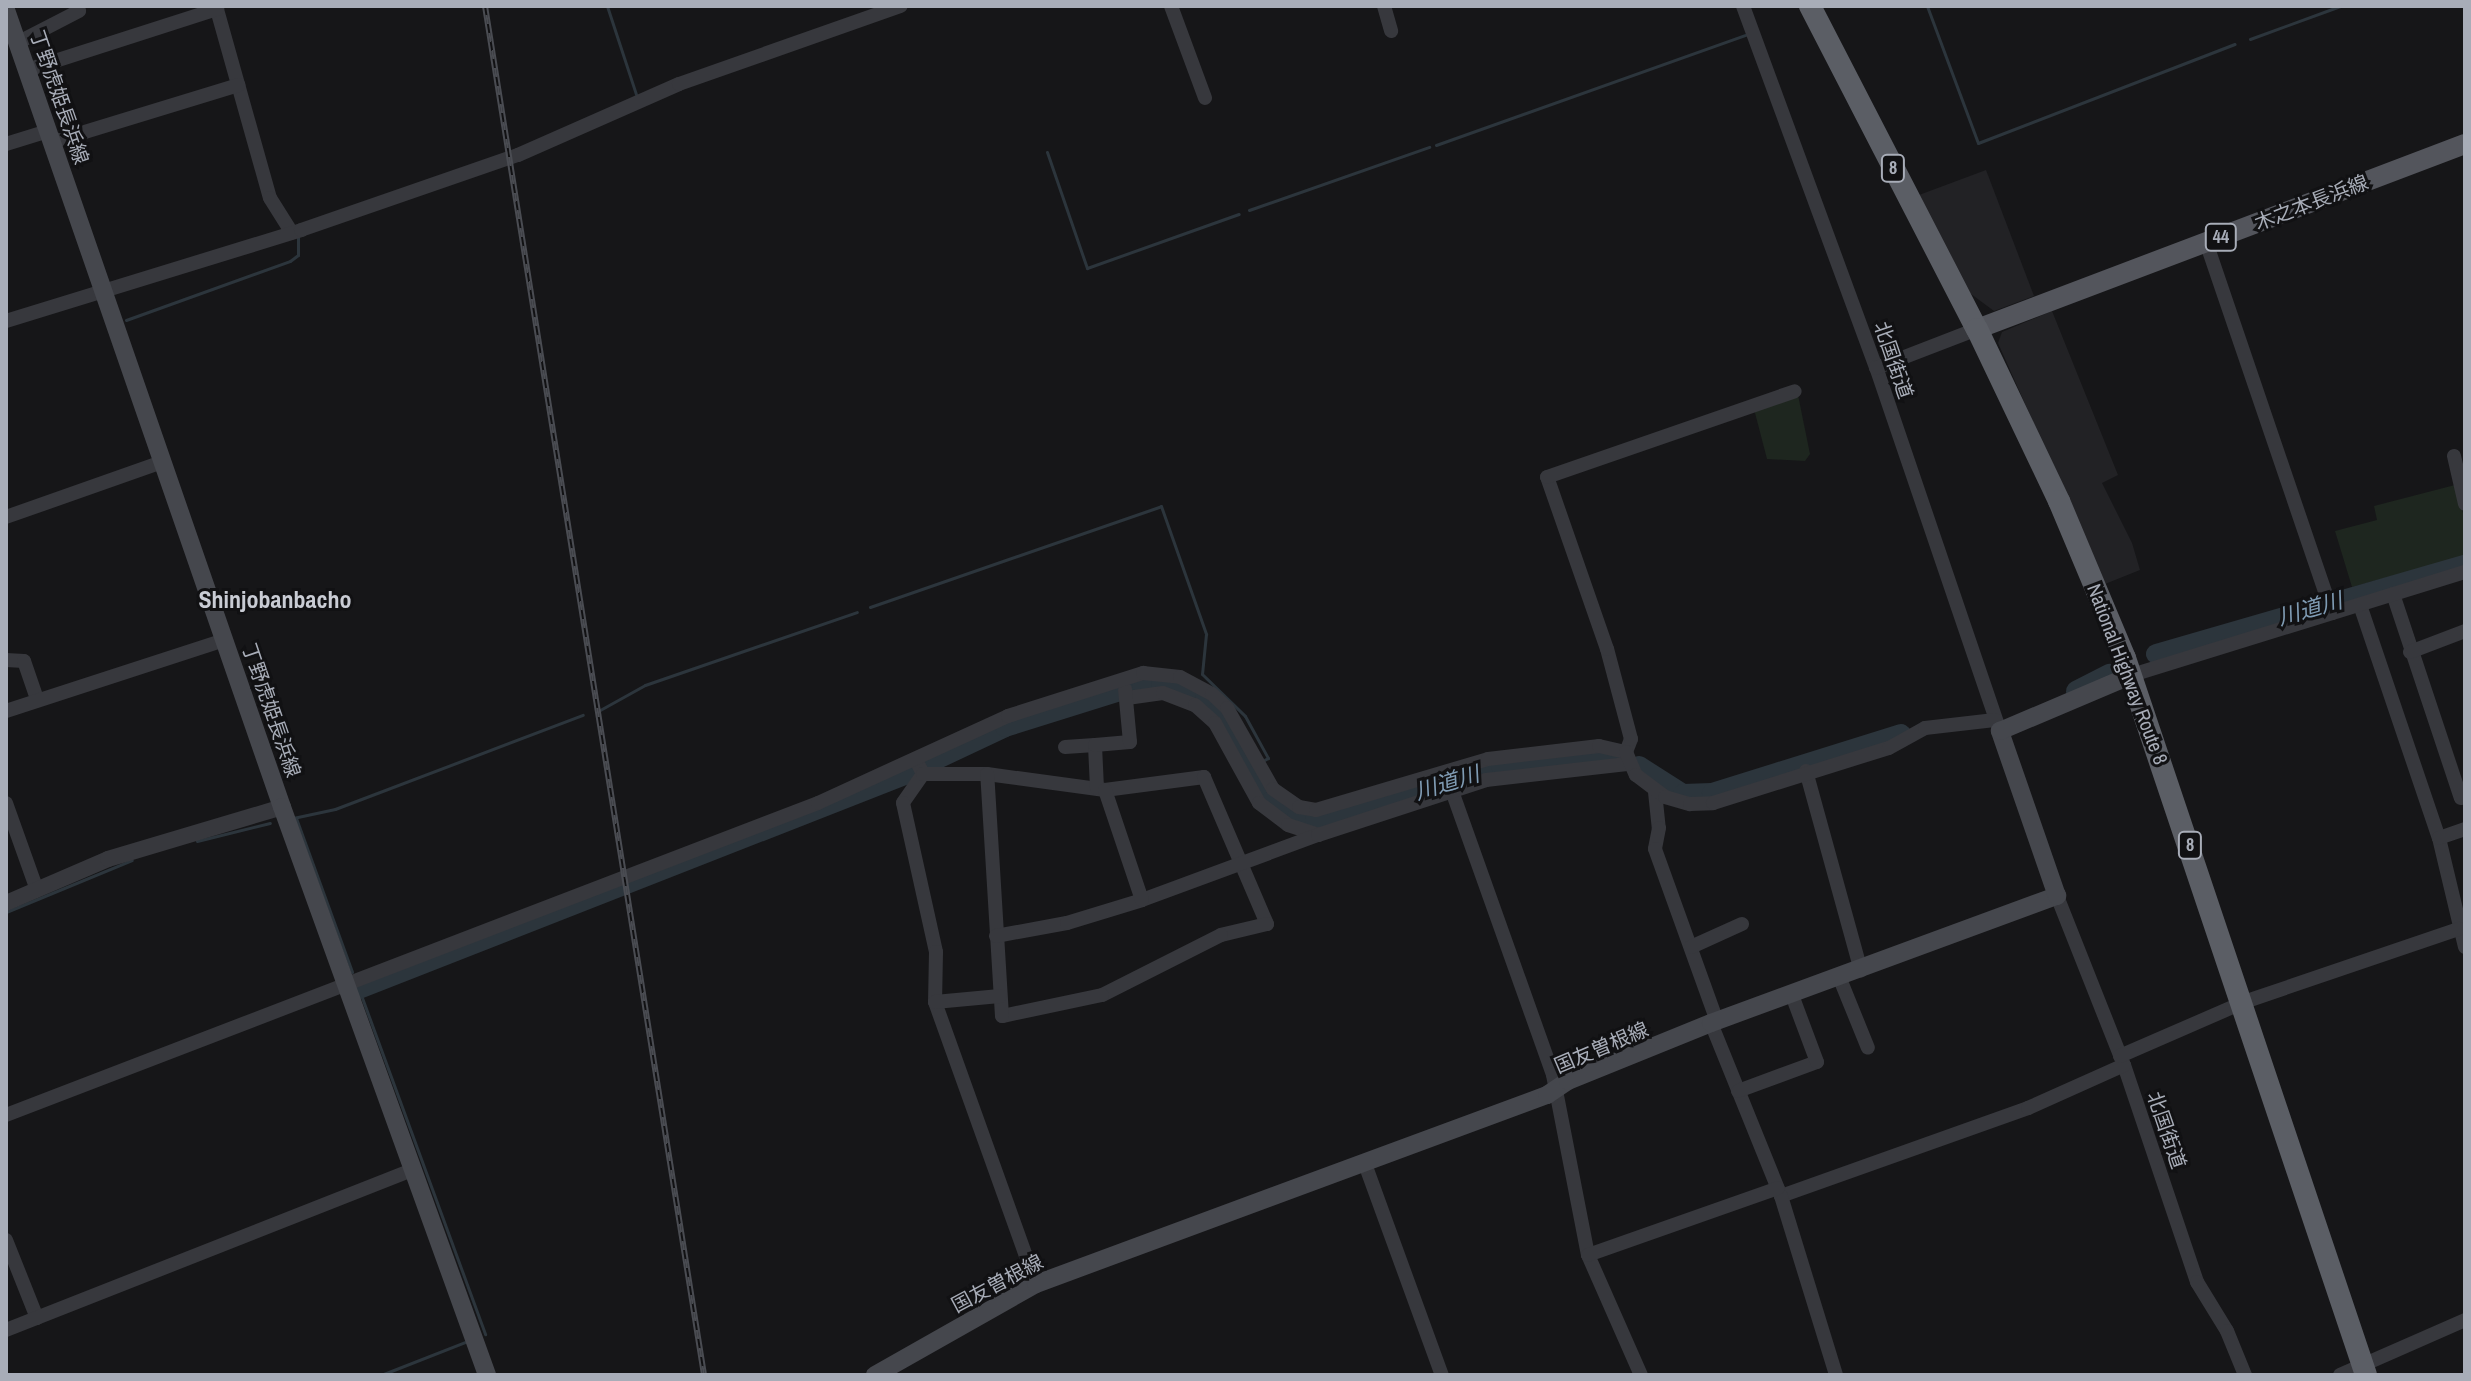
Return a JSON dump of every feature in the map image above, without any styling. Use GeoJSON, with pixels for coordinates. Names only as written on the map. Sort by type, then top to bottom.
{"type":"FeatureCollection","features":[{"type":"Feature","properties":{"kind":"highway","name":"National Highway Route 8"},"geometry":{"type":"LineString","coordinates":[[1810,6],[1977,329],[2059,501],[2132,675],[2365,1370]]}},
{"type":"Feature","properties":{"kind":"main road","name":"丁野虎姫長浜線"},"geometry":{"type":"LineString","coordinates":[[6,10],[282,807],[487,1375]]}},
{"type":"Feature","properties":{"kind":"main road","name":"木之本長浜線"},"geometry":{"type":"LineString","coordinates":[[1977,329],[2465,144]]}},
{"type":"Feature","properties":{"kind":"main road"},"geometry":{"type":"LineString","coordinates":[[2057,896],[1997,725],[2132,675]]}},
{"type":"Feature","properties":{"kind":"main road","name":"国友曽根線"},"geometry":{"type":"LineString","coordinates":[[875,1375],[1036,1284],[1365,1164],[1714,1022],[1840,979],[2057,896]]}},
{"type":"Feature","properties":{"kind":"street"},"geometry":{"type":"LineString","coordinates":[[6,321],[292,233],[518,155],[679,84],[901,6]]}},
{"type":"Feature","properties":{"kind":"street"},"geometry":{"type":"LineString","coordinates":[[1171,6],[1205,98]]}},
{"type":"Feature","properties":{"kind":"street"},"geometry":{"type":"LineString","coordinates":[[1384,6],[1391,31]]}},
{"type":"Feature","properties":{"kind":"street","name":"北国街道"},"geometry":{"type":"LineString","coordinates":[[1743,6],[1876,368],[1997,725]]}},
{"type":"Feature","properties":{"kind":"street"},"geometry":{"type":"LineString","coordinates":[[27,70],[217,7],[270,198],[292,233]]}},
{"type":"Feature","properties":{"kind":"street"},"geometry":{"type":"LineString","coordinates":[[17,43],[79,11]]}},
{"type":"Feature","properties":{"kind":"street"},"geometry":{"type":"LineString","coordinates":[[6,144],[50,136],[238,85]]}},
{"type":"Feature","properties":{"kind":"street"},"geometry":{"type":"LineString","coordinates":[[2206,242],[2330,607]]}},
{"type":"Feature","properties":{"kind":"street"},"geometry":{"type":"LineString","coordinates":[[1876,368],[1977,329]]}},
{"type":"Feature","properties":{"kind":"street"},"geometry":{"type":"LineString","coordinates":[[1627,758],[1631,739],[1607,649],[1547,477],[1795,391]]}},
{"type":"Feature","properties":{"kind":"street"},"geometry":{"type":"LineString","coordinates":[[2454,456],[2465,504]]}},
{"type":"Feature","properties":{"kind":"street"},"geometry":{"type":"LineString","coordinates":[[6,517],[162,462]]}},
{"type":"Feature","properties":{"kind":"street"},"geometry":{"type":"LineString","coordinates":[[2132,675],[2330,607],[2360,605],[2465,572]]}},
{"type":"Feature","properties":{"kind":"street"},"geometry":{"type":"LineString","coordinates":[[2393,594],[2459,798]]}},
{"type":"Feature","properties":{"kind":"street"},"geometry":{"type":"LineString","coordinates":[[2360,605],[2439,838],[2465,947]]}},
{"type":"Feature","properties":{"kind":"street"},"geometry":{"type":"LineString","coordinates":[[2410,652],[2465,631]]}},
{"type":"Feature","properties":{"kind":"street"},"geometry":{"type":"LineString","coordinates":[[6,711],[225,640]]}},
{"type":"Feature","properties":{"kind":"street"},"geometry":{"type":"LineString","coordinates":[[6,660],[24,661],[37,699]]}},
{"type":"Feature","properties":{"kind":"street"},"geometry":{"type":"LineString","coordinates":[[6,1115],[345,982],[920,767],[1008,716],[1124,689],[1157,672],[1202,687],[1227,708],[1273,789],[1299,807],[1316,810],[1499,756],[1599,746],[1627,758],[1655,792],[1682,803],[1713,803],[1806,771],[1889,748],[1925,728],[1997,725]]}},
{"type":"Feature","properties":{"kind":"street"},"geometry":{"type":"LineString","coordinates":[[1065,747],[1130,742],[1124,689]]}},
{"type":"Feature","properties":{"kind":"street"},"geometry":{"type":"LineString","coordinates":[[1124,689],[1163,693],[1195,705],[1215,723],[1259,803],[1288,825],[1318,835]]}},
{"type":"Feature","properties":{"kind":"street"},"geometry":{"type":"LineString","coordinates":[[1095,745],[1101,789],[1142,900]]}},
{"type":"Feature","properties":{"kind":"street"},"geometry":{"type":"LineString","coordinates":[[996,936],[1067,923],[1142,900],[1318,835],[1452,791],[1506,776],[1627,758]]}},
{"type":"Feature","properties":{"kind":"street"},"geometry":{"type":"LineString","coordinates":[[920,767],[987,774],[1101,789],[1204,777],[1267,924],[1221,935],[1102,995],[1002,1016],[987,774]]}},
{"type":"Feature","properties":{"kind":"street"},"geometry":{"type":"LineString","coordinates":[[920,767],[903,803],[936,952],[935,1002],[1036,1284]]}},
{"type":"Feature","properties":{"kind":"street"},"geometry":{"type":"LineString","coordinates":[[1806,771],[1861,971]]}},
{"type":"Feature","properties":{"kind":"street"},"geometry":{"type":"LineString","coordinates":[[1452,791],[1556,1088],[1559,1124],[1588,1255],[1641,1375]]}},
{"type":"Feature","properties":{"kind":"street"},"geometry":{"type":"LineString","coordinates":[[1655,792],[1659,828],[1655,849],[1738,1091],[1779,1192],[1836,1375]]}},
{"type":"Feature","properties":{"kind":"street"},"geometry":{"type":"LineString","coordinates":[[6,803],[37,890]]}},
{"type":"Feature","properties":{"kind":"street"},"geometry":{"type":"LineString","coordinates":[[6,903],[108,859],[282,807]]}},
{"type":"Feature","properties":{"kind":"street"},"geometry":{"type":"LineString","coordinates":[[2439,838],[2465,829]]}},
{"type":"Feature","properties":{"kind":"street","name":"北国街道"},"geometry":{"type":"LineString","coordinates":[[2057,896],[2122,1061],[2197,1282],[2227,1331],[2245,1375]]}},
{"type":"Feature","properties":{"kind":"street"},"geometry":{"type":"LineString","coordinates":[[1691,947],[1742,924]]}},
{"type":"Feature","properties":{"kind":"street"},"geometry":{"type":"LineString","coordinates":[[1588,1255],[2028,1108],[2244,1002],[2459,929]]}},
{"type":"Feature","properties":{"kind":"street"},"geometry":{"type":"LineString","coordinates":[[1840,979],[1868,1048]]}},
{"type":"Feature","properties":{"kind":"street"},"geometry":{"type":"LineString","coordinates":[[1738,1091],[1817,1062],[1792,995]]}},
{"type":"Feature","properties":{"kind":"street"},"geometry":{"type":"LineString","coordinates":[[935,1002],[1000,996]]}},
{"type":"Feature","properties":{"kind":"street"},"geometry":{"type":"LineString","coordinates":[[1365,1164],[1442,1375]]}},
{"type":"Feature","properties":{"kind":"street"},"geometry":{"type":"LineString","coordinates":[[6,1330],[413,1170]]}},
{"type":"Feature","properties":{"kind":"street"},"geometry":{"type":"LineString","coordinates":[[6,1240],[37,1318]]}},
{"type":"Feature","properties":{"kind":"street"},"geometry":{"type":"LineString","coordinates":[[2340,1375],[2365,1370],[2465,1320]]}},
{"type":"Feature","properties":{"kind":"shaded area"},"geometry":{"type":"Polygon","coordinates":[[[1986,170],[2034,296],[1994,311],[1967,291],[1919,195],[1986,170]]]}},
{"type":"Feature","properties":{"kind":"shaded area"},"geometry":{"type":"Polygon","coordinates":[[[2052,311],[2118,475],[2102,483],[2132,543],[2140,570],[2105,584],[1998,343],[2002,332],[2052,311]]]}},
{"type":"Feature","properties":{"kind":"shaded area"},"geometry":{"type":"Polygon","coordinates":[[[1798,395],[1810,454],[1805,461],[1767,459],[1754,409],[1798,395]]]}},
{"type":"Feature","properties":{"kind":"shaded area"},"geometry":{"type":"Polygon","coordinates":[[[2455,485],[2465,520],[2465,556],[2352,587],[2335,531],[2377,520],[2374,506],[2455,485]]]}},
{"type":"Feature","properties":{"kind":"waterway"},"geometry":{"type":"LineString","coordinates":[[607,6],[636,94]]}},
{"type":"Feature","properties":{"kind":"waterway"},"geometry":{"type":"LineString","coordinates":[[1927,6],[1978,143],[2235,44]]}},
{"type":"Feature","properties":{"kind":"waterway"},"geometry":{"type":"LineString","coordinates":[[2250,39],[2340,6]]}},
{"type":"Feature","properties":{"kind":"waterway"},"geometry":{"type":"LineString","coordinates":[[1436,145],[1747,34]]}},
{"type":"Feature","properties":{"kind":"waterway"},"geometry":{"type":"LineString","coordinates":[[1249,210],[1429,147]]}},
{"type":"Feature","properties":{"kind":"waterway"},"geometry":{"type":"LineString","coordinates":[[1047,152],[1087,268],[1239,214]]}},
{"type":"Feature","properties":{"kind":"waterway"},"geometry":{"type":"LineString","coordinates":[[126,320],[290,261],[298,255],[298,237]]}},
{"type":"Feature","properties":{"kind":"waterway"},"geometry":{"type":"LineString","coordinates":[[870,607],[1161,506],[1206,634],[1202,674],[1245,716],[1268,758],[1264,760]]}},
{"type":"Feature","properties":{"kind":"waterway","name":"川道川"},"geometry":{"type":"LineString","coordinates":[[2156,654],[2465,565]]}},
{"type":"Feature","properties":{"kind":"waterway"},"geometry":{"type":"LineString","coordinates":[[600,710],[645,685],[857,612]]}},
{"type":"Feature","properties":{"kind":"waterway","name":"川道川"},"geometry":{"type":"LineString","coordinates":[[2076,691],[2110,674]]}},
{"type":"Feature","properties":{"kind":"waterway"},"geometry":{"type":"LineString","coordinates":[[929,763],[1005,727],[1142,684],[1161,683],[1205,699],[1218,711],[1271,801],[1297,817],[1315,820],[1501,766],[1615,756]]}},
{"type":"Feature","properties":{"kind":"waterway"},"geometry":{"type":"LineString","coordinates":[[293,818],[335,809],[583,715]]}},
{"type":"Feature","properties":{"kind":"waterway","name":"川道川"},"geometry":{"type":"LineString","coordinates":[[1639,766],[1683,794],[1712,793],[1901,734]]}},
{"type":"Feature","properties":{"kind":"waterway"},"geometry":{"type":"LineString","coordinates":[[359,989],[907,774]]}},
{"type":"Feature","properties":{"kind":"waterway"},"geometry":{"type":"LineString","coordinates":[[296,818],[352,972]]}},
{"type":"Feature","properties":{"kind":"waterway"},"geometry":{"type":"LineString","coordinates":[[197,841],[270,823]]}},
{"type":"Feature","properties":{"kind":"waterway"},"geometry":{"type":"LineString","coordinates":[[6,912],[132,860]]}},
{"type":"Feature","properties":{"kind":"waterway"},"geometry":{"type":"LineString","coordinates":[[357,984],[485,1334]]}},
{"type":"Feature","properties":{"kind":"waterway"},"geometry":{"type":"LineString","coordinates":[[381,1375],[465,1342]]}},
{"type":"Feature","properties":{"kind":"railway"},"geometry":{"type":"LineString","coordinates":[[485,6],[704,1375]]}},
{"type":"Feature","properties":{"kind":"district","name":"Shinjobanbacho"},"geometry":{"type":"Point","coordinates":[275,600]}}]}
